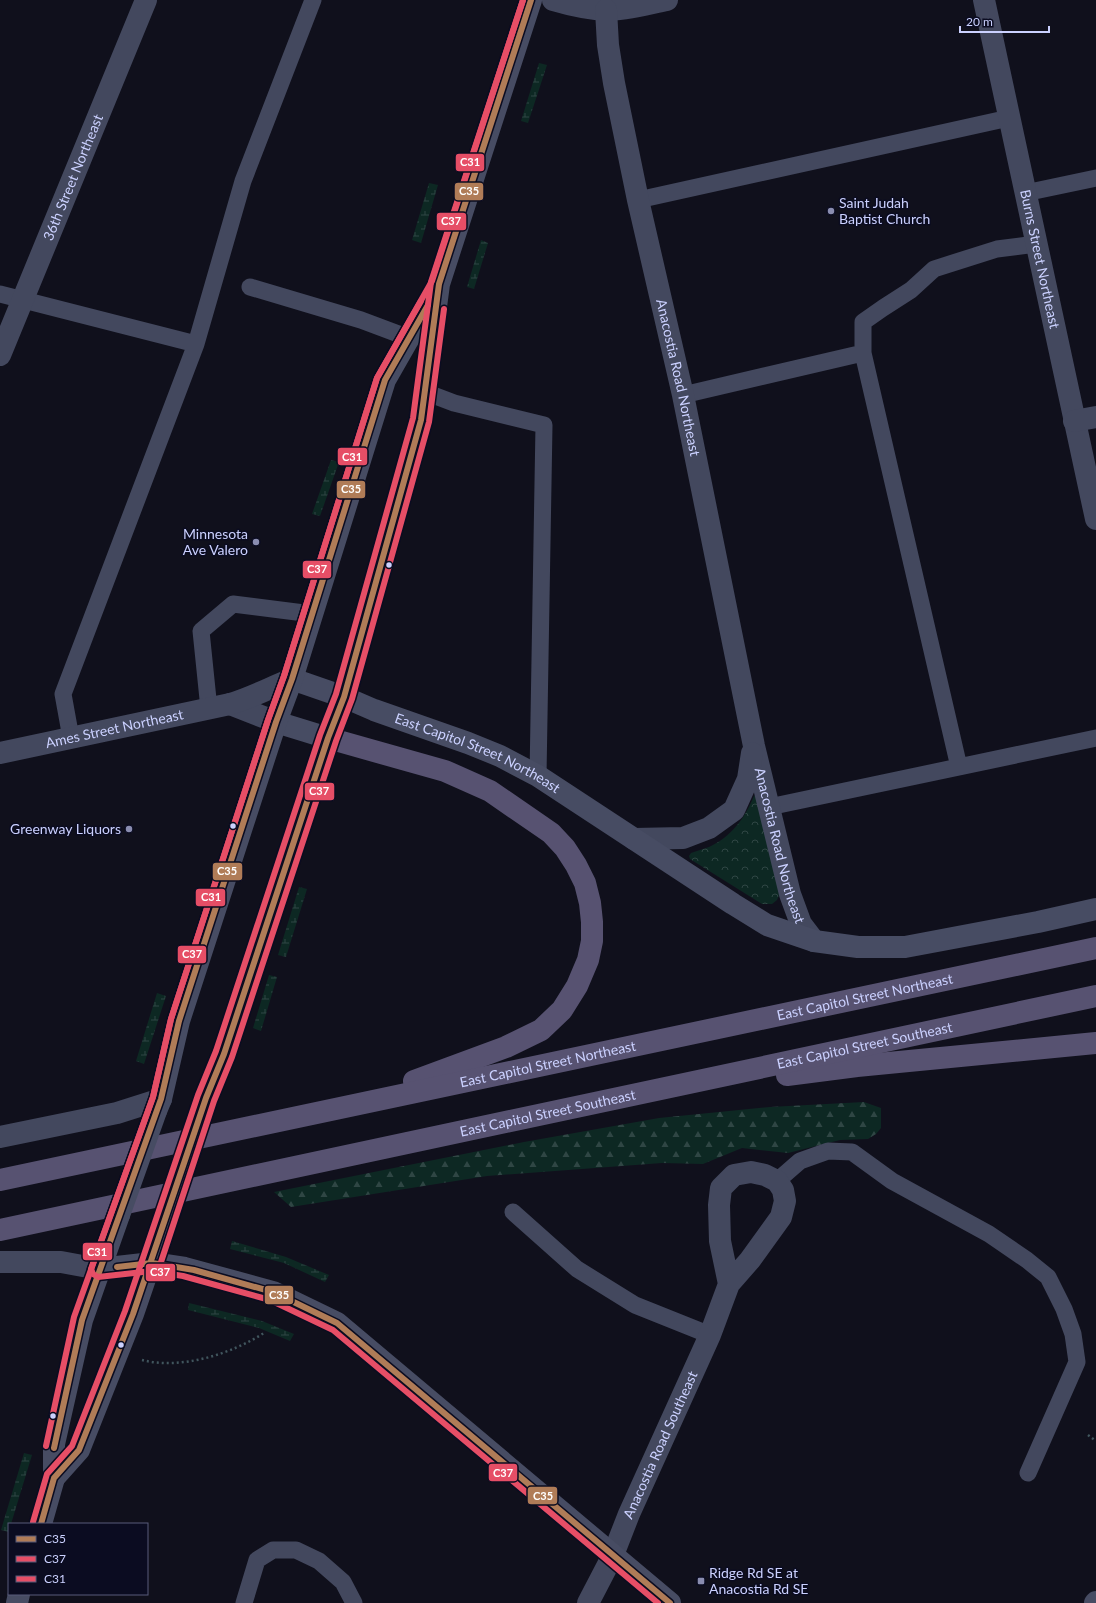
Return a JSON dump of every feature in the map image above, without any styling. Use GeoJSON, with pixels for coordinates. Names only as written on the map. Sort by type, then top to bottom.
{"type":"FeatureCollection","features":[{"type":"Feature","properties":{"kind":"main road"},"geometry":{"type":"LineString","coordinates":[[54,1478],[79,1450],[134,1314],[206,1098],[224,1054],[328,738],[344,697],[421,420],[440,284],[531,0]]}},
{"type":"Feature","properties":{"kind":"main road"},"geometry":{"type":"LineString","coordinates":[[40,1523],[54,1478],[54,1444],[82,1320],[158,1105],[179,1020],[276,722],[292,679],[384,380],[440,284]]}},
{"type":"Feature","properties":{"kind":"main road"},"geometry":{"type":"LineString","coordinates":[[292,679],[344,697]]}},
{"type":"Feature","properties":{"kind":"main road","name":"East Capitol Street Northeast"},"geometry":{"type":"LineString","coordinates":[[344,697],[374,710],[468,743],[500,756],[538,776],[767,925],[814,941],[858,948],[905,946],[1038,922],[1096,909]]}},
{"type":"Feature","properties":{"kind":"main road"},"geometry":{"type":"LineString","coordinates":[[257,1126],[388,1090],[506,1047],[541,1030],[562,1010],[577,986],[588,960],[592,941],[590,903],[585,883],[565,848],[551,833],[490,792],[445,771],[276,722]]}},
{"type":"Feature","properties":{"kind":"main road","name":"East Capitol Street Northeast"},"geometry":{"type":"LineString","coordinates":[[0,1180],[1096,948]]}},
{"type":"Feature","properties":{"kind":"main road","name":"East Capitol Street Southeast"},"geometry":{"type":"LineString","coordinates":[[0,1230],[1096,996]]}},
{"type":"Feature","properties":{"kind":"main road"},"geometry":{"type":"LineString","coordinates":[[641,1093],[857,1066],[1040,1049],[1096,1042]]}},
{"type":"Feature","properties":{"kind":"main road"},"geometry":{"type":"LineString","coordinates":[[1040,1049],[1096,1049]]}},
{"type":"Feature","properties":{"kind":"main road"},"geometry":{"type":"LineString","coordinates":[[99,1269],[152,1263],[194,1270],[273,1292],[337,1323],[670,1603]]}},
{"type":"Feature","properties":{"kind":"street","name":"36th Street Northeast"},"geometry":{"type":"LineString","coordinates":[[0,355],[146,0]]}},
{"type":"Feature","properties":{"kind":"street"},"geometry":{"type":"LineString","coordinates":[[554,0],[575,6],[606,10],[667,0]]}},
{"type":"Feature","properties":{"kind":"street","name":"Burns Street Northeast"},"geometry":{"type":"LineString","coordinates":[[984,0],[1096,519]]}},
{"type":"Feature","properties":{"kind":"street","name":"Anacostia Road Northeast"},"geometry":{"type":"LineString","coordinates":[[606,10],[608,45],[614,83],[638,200],[683,395],[754,746],[790,894],[801,924],[814,941]]}},
{"type":"Feature","properties":{"kind":"street"},"geometry":{"type":"LineString","coordinates":[[1074,421],[1096,417]]}},
{"type":"Feature","properties":{"kind":"street","name":"Ames Street Northeast"},"geometry":{"type":"LineString","coordinates":[[0,753],[245,700],[292,679]]}},
{"type":"Feature","properties":{"kind":"street"},"geometry":{"type":"LineString","coordinates":[[219,706],[276,722]]}},
{"type":"Feature","properties":{"kind":"street","name":"Anacostia Road Northeast"},"geometry":{"type":"LineString","coordinates":[[634,839],[682,838],[709,828],[734,810],[748,779],[754,746]]}},
{"type":"Feature","properties":{"kind":"street"},"geometry":{"type":"LineString","coordinates":[[0,1138],[158,1105]]}},
{"type":"Feature","properties":{"kind":"street"},"geometry":{"type":"LineString","coordinates":[[729,1284],[720,1241],[719,1205],[721,1188],[734,1175],[751,1172],[765,1175],[777,1181]]}},
{"type":"Feature","properties":{"kind":"street","name":"Anacostia Road Southeast"},"geometry":{"type":"LineString","coordinates":[[588,1603],[613,1555],[710,1335],[729,1284],[750,1260],[781,1217],[785,1201],[783,1190],[777,1181]]}},
{"type":"Feature","properties":{"kind":"street"},"geometry":{"type":"LineString","coordinates":[[0,1262],[61,1262],[99,1269]]}},
{"type":"Feature","properties":{"kind":"lane"},"geometry":{"type":"LineString","coordinates":[[71,738],[63,694],[196,344],[243,181],[313,0]]}},
{"type":"Feature","properties":{"kind":"lane"},"geometry":{"type":"LineString","coordinates":[[638,200],[1009,118]]}},
{"type":"Feature","properties":{"kind":"lane"},"geometry":{"type":"LineString","coordinates":[[1025,193],[1096,178]]}},
{"type":"Feature","properties":{"kind":"lane"},"geometry":{"type":"LineString","coordinates":[[959,767],[863,354],[863,322],[911,290],[934,269],[997,249],[1036,244]]}},
{"type":"Feature","properties":{"kind":"lane"},"geometry":{"type":"LineString","coordinates":[[250,287],[361,320],[409,338]]}},
{"type":"Feature","properties":{"kind":"lane"},"geometry":{"type":"LineString","coordinates":[[0,294],[196,344]]}},
{"type":"Feature","properties":{"kind":"lane"},"geometry":{"type":"LineString","coordinates":[[683,395],[863,354]]}},
{"type":"Feature","properties":{"kind":"lane"},"geometry":{"type":"LineString","coordinates":[[425,392],[454,403],[544,426],[538,776]]}},
{"type":"Feature","properties":{"kind":"lane"},"geometry":{"type":"LineString","coordinates":[[219,706],[201,630],[233,604],[312,614]]}},
{"type":"Feature","properties":{"kind":"lane"},"geometry":{"type":"LineString","coordinates":[[768,807],[1096,738]]}},
{"type":"Feature","properties":{"kind":"lane"},"geometry":{"type":"LineString","coordinates":[[777,1181],[800,1161],[828,1151],[852,1152],[892,1181],[989,1234],[1028,1260],[1048,1277],[1064,1309],[1073,1334],[1076,1362],[1028,1473]]}},
{"type":"Feature","properties":{"kind":"lane"},"geometry":{"type":"LineString","coordinates":[[513,1212],[577,1269],[635,1305],[710,1335]]}},
{"type":"Feature","properties":{"kind":"lane"},"geometry":{"type":"LineString","coordinates":[[244,1603],[257,1560],[273,1550],[296,1550],[319,1561],[343,1582],[354,1603]]}},
{"type":"Feature","properties":{"kind":"path"},"geometry":{"type":"LineString","coordinates":[[142,1360],[154,1363],[193,1361],[216,1355],[256,1338],[264,1333]]}},
{"type":"Feature","properties":{"kind":"path"},"geometry":{"type":"LineString","coordinates":[[1088,1435],[1096,1441]]}},
{"type":"Feature","properties":{"kind":"green space"},"geometry":{"type":"Polygon","coordinates":[[[539,63],[547,65],[528,123],[521,121],[539,63]]]}},
{"type":"Feature","properties":{"kind":"green space"},"geometry":{"type":"Polygon","coordinates":[[[429,183],[438,185],[421,243],[412,240],[429,183]]]}},
{"type":"Feature","properties":{"kind":"green space"},"geometry":{"type":"Polygon","coordinates":[[[481,240],[488,243],[474,289],[467,287],[481,240]]]}},
{"type":"Feature","properties":{"kind":"green space"},"geometry":{"type":"Polygon","coordinates":[[[331,460],[339,462],[320,516],[312,514],[331,460]]]}},
{"type":"Feature","properties":{"kind":"green space"},"geometry":{"type":"Polygon","coordinates":[[[756,795],[780,893],[777,900],[772,904],[762,904],[690,859],[689,856],[691,853],[717,843],[731,832],[742,819],[754,796],[756,795]]]}},
{"type":"Feature","properties":{"kind":"green space"},"geometry":{"type":"Polygon","coordinates":[[[299,887],[307,889],[286,957],[278,955],[299,887]]]}},
{"type":"Feature","properties":{"kind":"green space"},"geometry":{"type":"Polygon","coordinates":[[[269,975],[277,977],[261,1031],[253,1028],[269,975]]]}},
{"type":"Feature","properties":{"kind":"green space"},"geometry":{"type":"Polygon","coordinates":[[[157,993],[166,996],[144,1064],[136,1061],[157,993]]]}},
{"type":"Feature","properties":{"kind":"green space"},"geometry":{"type":"Polygon","coordinates":[[[864,1102],[881,1108],[881,1128],[876,1134],[868,1139],[840,1140],[788,1153],[742,1148],[703,1164],[662,1163],[487,1176],[291,1207],[274,1192],[524,1142],[659,1118],[770,1107],[864,1102]]]}},
{"type":"Feature","properties":{"kind":"green space"},"geometry":{"type":"Polygon","coordinates":[[[232,1241],[286,1257],[329,1275],[325,1282],[284,1263],[230,1249],[232,1241]]]}},
{"type":"Feature","properties":{"kind":"green space"},"geometry":{"type":"Polygon","coordinates":[[[189,1303],[262,1321],[294,1334],[290,1341],[259,1328],[188,1310],[189,1303]]]}},
{"type":"Feature","properties":{"kind":"green space"},"geometry":{"type":"Polygon","coordinates":[[[24,1453],[32,1455],[11,1523],[8,1523],[8,1532],[1,1530],[24,1453]]]}},
{"type":"Feature","properties":{"kind":"transit line","name":"C37"},"geometry":{"type":"LineString","coordinates":[[523,0],[432,281],[377,378],[284,676],[268,720],[171,1019],[153,1097],[91,1269],[93,1274],[98,1277],[152,1271],[183,1276],[270,1300],[333,1330],[658,1603]]}},
{"type":"Feature","properties":{"kind":"transit line","name":"C31"},"geometry":{"type":"LineString","coordinates":[[33,1522],[47,1474],[72,1446],[125,1311],[198,1095],[216,1051],[320,735],[336,694],[413,418],[431,282],[523,0]]}},
{"type":"Feature","properties":{"kind":"transit line","name":"C35"},"geometry":{"type":"LineString","coordinates":[[41,1523],[54,1478],[79,1450],[133,1314],[206,1098],[224,1054],[328,738],[344,697],[421,420],[439,284],[531,0]]}},
{"type":"Feature","properties":{"kind":"transit line","name":"C31"},"geometry":{"type":"LineString","coordinates":[[46,1446],[74,1317],[153,1097],[171,1019],[268,720],[284,676],[377,378],[421,301]]}},
{"type":"Feature","properties":{"kind":"transit line","name":"C35"},"geometry":{"type":"LineString","coordinates":[[54,1448],[82,1320],[161,1099],[179,1021],[276,722],[292,679],[385,380],[428,305]]}},
{"type":"Feature","properties":{"kind":"transit line","name":"C37"},"geometry":{"type":"LineString","coordinates":[[160,1265],[214,1101],[232,1057],[336,741],[352,699],[429,422],[444,309]]}},
{"type":"Feature","properties":{"kind":"transit line","name":"C35"},"geometry":{"type":"LineString","coordinates":[[117,1267],[152,1263],[194,1270],[273,1292],[337,1323],[670,1603]]}},
{"type":"Feature","properties":{"kind":"place","name":"Saint Judah Baptist Church"},"geometry":{"type":"Point","coordinates":[831,211]}},
{"type":"Feature","properties":{"kind":"place","name":"Minnesota Ave Valero"},"geometry":{"type":"Point","coordinates":[256,542]}},
{"type":"Feature","properties":{"kind":"place","name":"Greenway Liquors"},"geometry":{"type":"Point","coordinates":[129,829]}},
{"type":"Feature","properties":{"kind":"place","name":"Ridge Rd SE at Anacostia Rd SE"},"geometry":{"type":"Point","coordinates":[701,1581]}}]}
